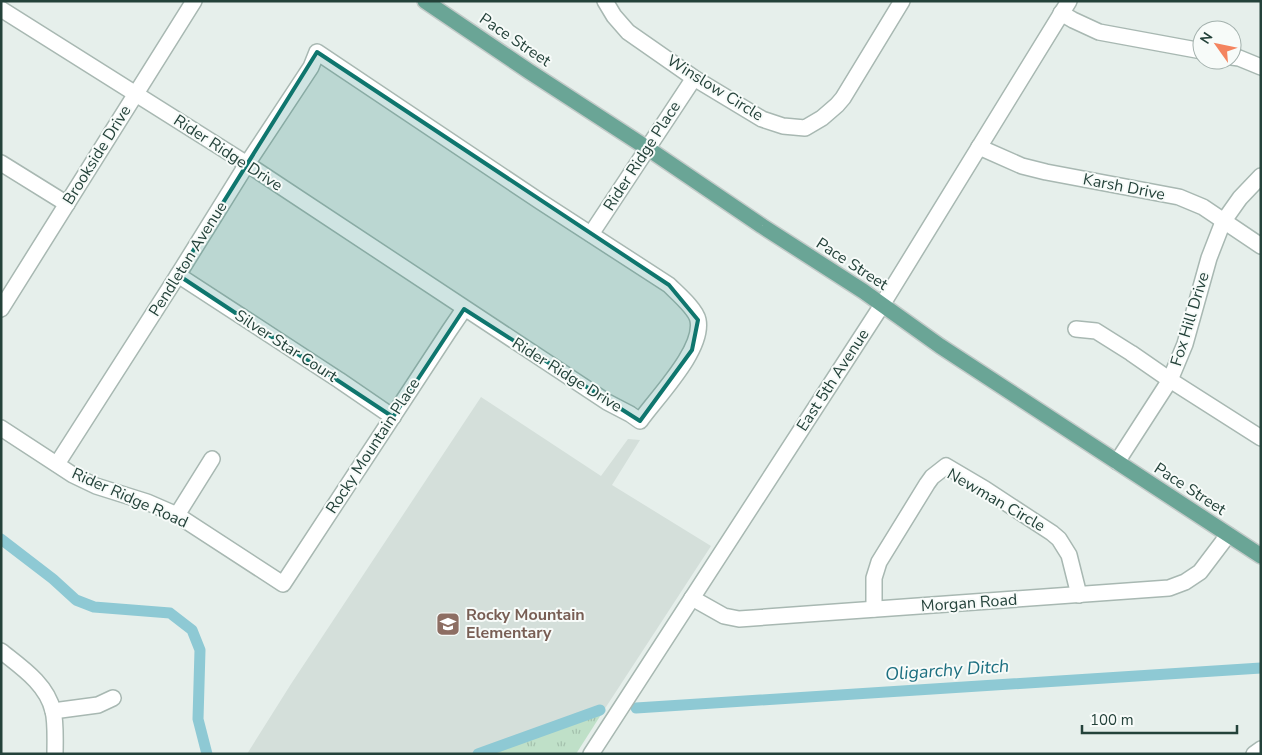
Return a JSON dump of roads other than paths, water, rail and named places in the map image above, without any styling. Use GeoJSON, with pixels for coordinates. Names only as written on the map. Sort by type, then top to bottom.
{"type":"FeatureCollection","features":[{"type":"Feature","properties":{"kind":"main road","name":"Pace Street"},"geometry":{"type":"LineString","coordinates":[[425,1],[882,305],[940,346],[1261,556]]}},
{"type":"Feature","properties":{"kind":"street","name":"Brookside Drive"},"geometry":{"type":"LineString","coordinates":[[1,309],[194,1]]}},
{"type":"Feature","properties":{"kind":"street","name":"Winslow Circle"},"geometry":{"type":"LineString","coordinates":[[605,1],[614,16],[628,32],[694,78],[762,119],[783,126],[805,128],[822,118],[843,98],[902,1]]}},
{"type":"Feature","properties":{"kind":"street"},"geometry":{"type":"LineString","coordinates":[[1065,7],[1073,20],[1099,32],[1192,50]]}},
{"type":"Feature","properties":{"kind":"street","name":"East 5th Avenue"},"geometry":{"type":"LineString","coordinates":[[591,754],[882,305],[1065,7]]}},
{"type":"Feature","properties":{"kind":"street","name":"Rider Ridge Drive"},"geometry":{"type":"LineString","coordinates":[[1,9],[247,164],[464,309],[640,422],[669,385],[692,350],[698,333],[698,320],[686,301],[669,285],[317,52]]}},
{"type":"Feature","properties":{"kind":"street","name":"Pendleton Avenue"},"geometry":{"type":"LineString","coordinates":[[57,464],[178,276],[247,164],[311,67],[317,52]]}},
{"type":"Feature","properties":{"kind":"street"},"geometry":{"type":"LineString","coordinates":[[1242,59],[1261,67]]}},
{"type":"Feature","properties":{"kind":"street","name":"Rider Ridge Place"},"geometry":{"type":"LineString","coordinates":[[591,234],[694,78]]}},
{"type":"Feature","properties":{"kind":"street","name":"Karsh Drive"},"geometry":{"type":"LineString","coordinates":[[979,147],[1022,166],[1179,197],[1203,207],[1261,246]]}},
{"type":"Feature","properties":{"kind":"street"},"geometry":{"type":"LineString","coordinates":[[1,163],[67,204]]}},
{"type":"Feature","properties":{"kind":"street","name":"Fox Hill Drive"},"geometry":{"type":"LineString","coordinates":[[1117,462],[1170,380],[1185,344],[1209,258],[1223,222],[1240,198],[1261,176]]}},
{"type":"Feature","properties":{"kind":"street","name":"Silver Star Court"},"geometry":{"type":"LineString","coordinates":[[178,276],[393,417]]}},
{"type":"Feature","properties":{"kind":"street","name":"Rocky Mountain Place"},"geometry":{"type":"LineString","coordinates":[[283,584],[464,309]]}},
{"type":"Feature","properties":{"kind":"street"},"geometry":{"type":"LineString","coordinates":[[1076,329],[1096,332],[1132,353],[1170,380],[1261,438]]}},
{"type":"Feature","properties":{"kind":"street","name":"Rider Ridge Road"},"geometry":{"type":"LineString","coordinates":[[1,428],[73,475],[96,486],[147,502],[177,515],[283,584]]}},
{"type":"Feature","properties":{"kind":"street"},"geometry":{"type":"LineString","coordinates":[[177,515],[212,459]]}},
{"type":"Feature","properties":{"kind":"street","name":"Newman Circle"},"geometry":{"type":"LineString","coordinates":[[874,609],[874,578],[879,562],[927,484],[932,477],[946,466],[985,489],[1059,539],[1069,555],[1079,595]]}},
{"type":"Feature","properties":{"kind":"street","name":"Morgan Road"},"geometry":{"type":"LineString","coordinates":[[692,598],[724,616],[739,619],[1169,588],[1185,582],[1200,572],[1228,535]]}},
{"type":"Feature","properties":{"kind":"street"},"geometry":{"type":"LineString","coordinates":[[1,650],[35,679],[46,694],[53,711],[55,754]]}},
{"type":"Feature","properties":{"kind":"street"},"geometry":{"type":"LineString","coordinates":[[53,711],[98,705],[113,698]]}},
{"type":"Feature","properties":{"kind":"street"},"geometry":{"type":"LineString","coordinates":[[1254,754],[1261,750]]}},
{"type":"Feature","properties":{"kind":"waterway","name":"Oligarchy Ditch"},"geometry":{"type":"LineString","coordinates":[[1,539],[53,579],[76,600],[94,607],[170,613],[192,630],[200,650],[198,719],[207,754]]}},
{"type":"Feature","properties":{"kind":"waterway","name":"Oligarchy Ditch"},"geometry":{"type":"LineString","coordinates":[[636,708],[1261,668]]}},
{"type":"Feature","properties":{"kind":"waterway","name":"Oligarchy Ditch"},"geometry":{"type":"LineString","coordinates":[[478,754],[600,710]]}},
{"type":"Feature","properties":{"kind":"place","name":"Rocky Mountain Elementary"},"geometry":{"type":"Point","coordinates":[448,624]}}]}
